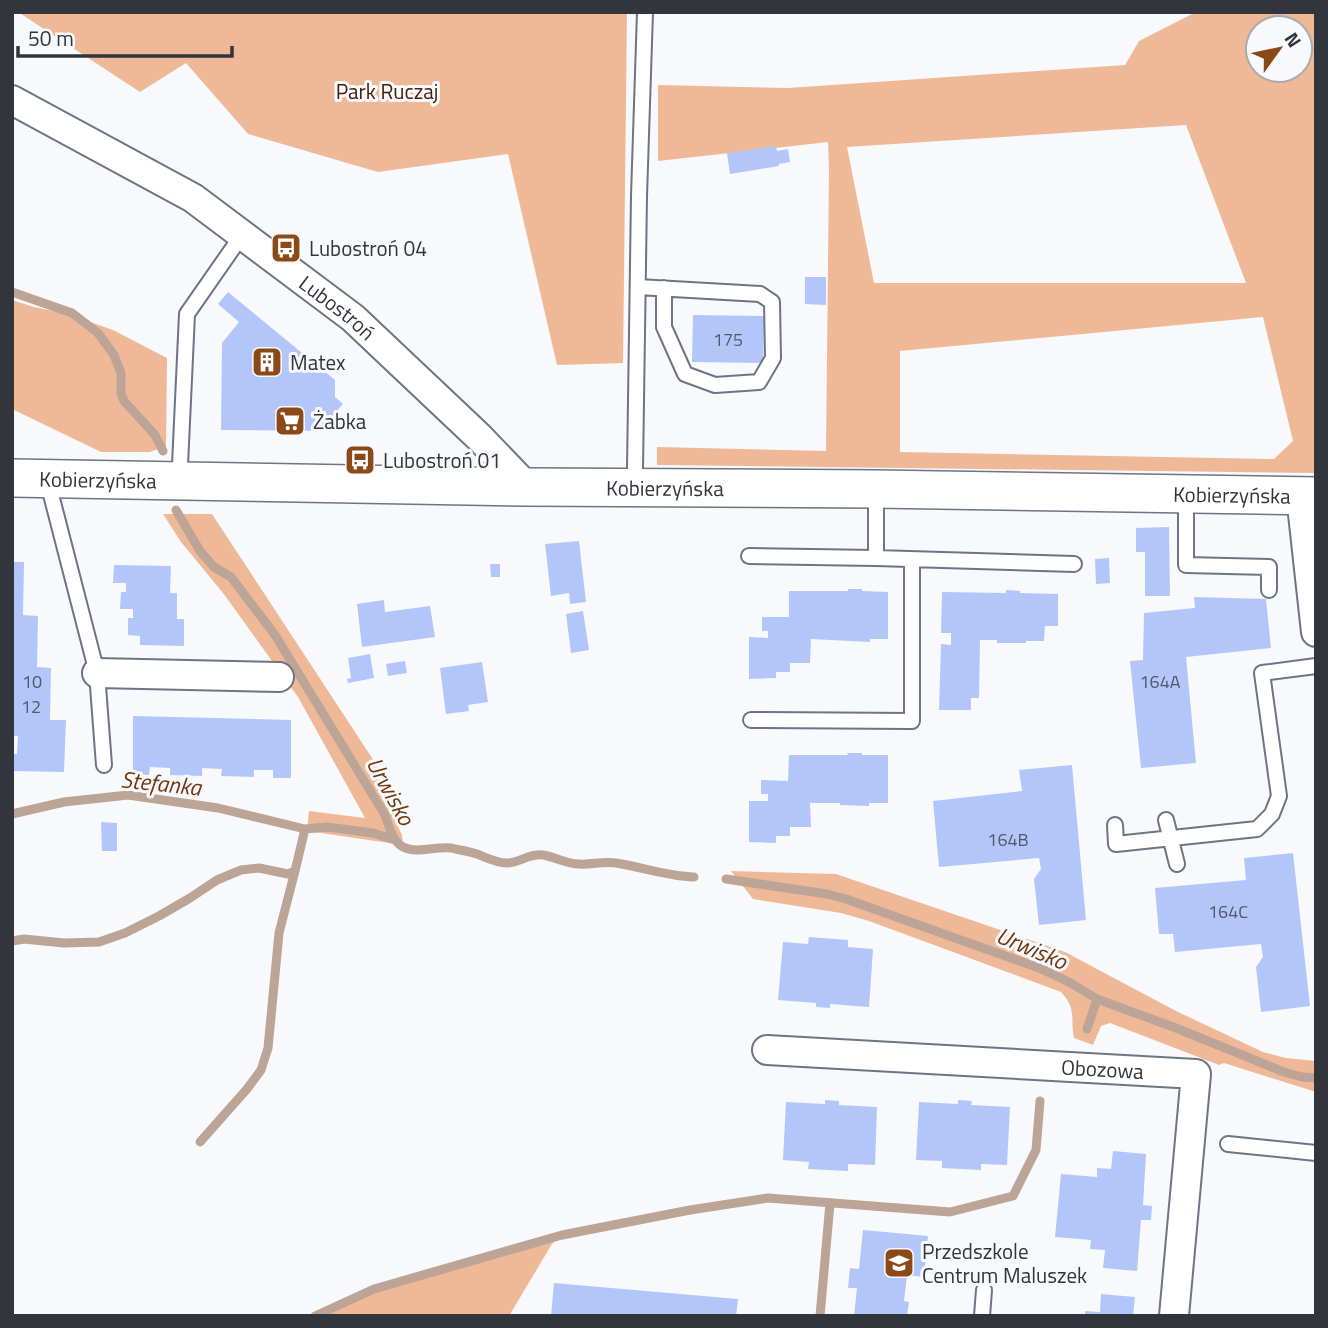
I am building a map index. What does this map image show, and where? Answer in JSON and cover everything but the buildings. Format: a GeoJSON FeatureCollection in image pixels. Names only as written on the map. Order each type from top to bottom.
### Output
{"type":"FeatureCollection","features":[{"type":"Feature","properties":{"kind":"street","name":"Lubostroń"},"geometry":{"type":"LineString","coordinates":[[12,100],[193,198],[353,318],[480,438],[527,487]]}},
{"type":"Feature","properties":{"kind":"street","name":"Kobierzyńska"},"geometry":{"type":"LineString","coordinates":[[30,478],[1309,496]]}},
{"type":"Feature","properties":{"kind":"street"},"geometry":{"type":"LineString","coordinates":[[1309,496],[1316,632]]}},
{"type":"Feature","properties":{"kind":"street"},"geometry":{"type":"LineString","coordinates":[[97,673],[279,677]]}},
{"type":"Feature","properties":{"kind":"street","name":"Obozowa"},"geometry":{"type":"LineString","coordinates":[[766,1050],[1196,1074],[1174,1316]]}},
{"type":"Feature","properties":{"kind":"lane"},"geometry":{"type":"LineString","coordinates":[[633,488],[645,12]]}},
{"type":"Feature","properties":{"kind":"lane"},"geometry":{"type":"LineString","coordinates":[[181,481],[187,314],[242,235]]}},
{"type":"Feature","properties":{"kind":"lane"},"geometry":{"type":"LineString","coordinates":[[638,287],[664,288],[760,294],[772,302],[773,358],[758,382],[715,386],[685,374],[664,327],[664,288]]}},
{"type":"Feature","properties":{"kind":"lane"},"geometry":{"type":"LineString","coordinates":[[30,478],[97,673],[104,765]]}},
{"type":"Feature","properties":{"kind":"lane"},"geometry":{"type":"LineString","coordinates":[[876,489],[876,558]]}},
{"type":"Feature","properties":{"kind":"lane"},"geometry":{"type":"LineString","coordinates":[[1186,494],[1186,565],[1269,567],[1269,590]]}},
{"type":"Feature","properties":{"kind":"lane"},"geometry":{"type":"LineString","coordinates":[[749,556],[1074,564]]}},
{"type":"Feature","properties":{"kind":"lane"},"geometry":{"type":"LineString","coordinates":[[751,720],[912,721],[912,561]]}},
{"type":"Feature","properties":{"kind":"lane"},"geometry":{"type":"LineString","coordinates":[[1115,825],[1116,844],[1257,829],[1272,814],[1279,796],[1262,673],[1316,666]]}},
{"type":"Feature","properties":{"kind":"lane"},"geometry":{"type":"LineString","coordinates":[[1166,820],[1177,864]]}},
{"type":"Feature","properties":{"kind":"lane"},"geometry":{"type":"LineString","coordinates":[[1228,1144],[1316,1153]]}},
{"type":"Feature","properties":{"kind":"lane"},"geometry":{"type":"LineString","coordinates":[[982,1316],[984,1290]]}},
{"type":"Feature","properties":{"kind":"green space","name":"Park Ruczaj"},"geometry":{"type":"Polygon","coordinates":[[[18,12],[627,12],[623,363],[557,365],[508,154],[378,172],[248,134],[186,63],[140,92],[18,12]]]}},
{"type":"Feature","properties":{"kind":"green space"},"geometry":{"type":"Polygon","coordinates":[[[1196,12],[1316,12],[1316,473],[657,465],[657,447],[826,451],[829,170],[828,142],[658,161],[658,85],[788,88],[1125,65],[1139,41],[1196,12]],[[1186,125],[847,147],[874,283],[1246,283],[1186,125]],[[1263,317],[900,351],[900,452],[1274,459],[1293,441],[1263,317]]]}},
{"type":"Feature","properties":{"kind":"green space"},"geometry":{"type":"Polygon","coordinates":[[[12,300],[67,314],[113,330],[167,358],[166,446],[150,452],[101,452],[12,409],[12,300]]]}},
{"type":"Feature","properties":{"kind":"green space"},"geometry":{"type":"Polygon","coordinates":[[[163,514],[212,514],[397,796],[395,820],[403,845],[307,831],[309,811],[365,818],[298,697],[223,593],[181,542],[163,514]]]}},
{"type":"Feature","properties":{"kind":"green space"},"geometry":{"type":"Polygon","coordinates":[[[731,871],[836,874],[1065,952],[1176,1011],[1263,1052],[1316,1061],[1316,1092],[1224,1063],[1219,1065],[1110,1023],[1101,1026],[1093,1045],[1074,1038],[1071,1009],[1061,992],[869,921],[841,913],[753,899],[731,871]]]}},
{"type":"Feature","properties":{"kind":"green space"},"geometry":{"type":"Polygon","coordinates":[[[562,1234],[552,1244],[509,1316],[310,1316],[374,1288],[562,1234]]]}},
{"type":"Feature","properties":{"kind":"waterway","name":"Urwisko"},"geometry":{"type":"LineString","coordinates":[[12,292],[72,313],[98,333],[114,355],[121,373],[121,393],[124,401],[155,435],[163,451]]}},
{"type":"Feature","properties":{"kind":"waterway","name":"Urwisko"},"geometry":{"type":"LineString","coordinates":[[176,510],[200,551],[214,567],[231,577],[275,635],[385,815],[391,833],[403,847],[414,850],[451,848],[503,863],[543,855],[574,864],[616,863],[694,877]]}},
{"type":"Feature","properties":{"kind":"waterway","name":"Stefanka"},"geometry":{"type":"LineString","coordinates":[[12,814],[64,802],[128,795],[218,808],[305,829],[327,827],[373,833],[395,840]]}},
{"type":"Feature","properties":{"kind":"waterway"},"geometry":{"type":"LineString","coordinates":[[12,941],[24,939],[64,943],[99,942],[159,916],[217,880],[241,870],[259,868],[288,874],[295,871],[305,829]]}},
{"type":"Feature","properties":{"kind":"waterway"},"geometry":{"type":"LineString","coordinates":[[200,1142],[261,1070],[268,1048],[279,933],[295,871]]}},
{"type":"Feature","properties":{"kind":"waterway","name":"Urwisko"},"geometry":{"type":"LineString","coordinates":[[726,879],[846,899],[1039,968],[1097,999],[1284,1072],[1316,1078]]}},
{"type":"Feature","properties":{"kind":"waterway"},"geometry":{"type":"LineString","coordinates":[[1087,1029],[1097,999]]}},
{"type":"Feature","properties":{"kind":"waterway"},"geometry":{"type":"LineString","coordinates":[[315,1316],[374,1289],[562,1235],[690,1210],[768,1198],[950,1212],[1013,1196],[1036,1150],[1040,1101]]}},
{"type":"Feature","properties":{"kind":"waterway"},"geometry":{"type":"LineString","coordinates":[[820,1316],[830,1203]]}},
{"type":"Feature","properties":{"kind":"place","name":"Lubostroń 04"},"geometry":{"type":"Point","coordinates":[286,248]}},
{"type":"Feature","properties":{"kind":"place","name":"Matex"},"geometry":{"type":"Point","coordinates":[267,362]}},
{"type":"Feature","properties":{"kind":"place","name":"Żabka"},"geometry":{"type":"Point","coordinates":[290,421]}},
{"type":"Feature","properties":{"kind":"place","name":"Lubostroń 01"},"geometry":{"type":"Point","coordinates":[360,460]}},
{"type":"Feature","properties":{"kind":"place","name":"Przedszkole Centrum Maluszek"},"geometry":{"type":"Point","coordinates":[899,1263]}}]}
